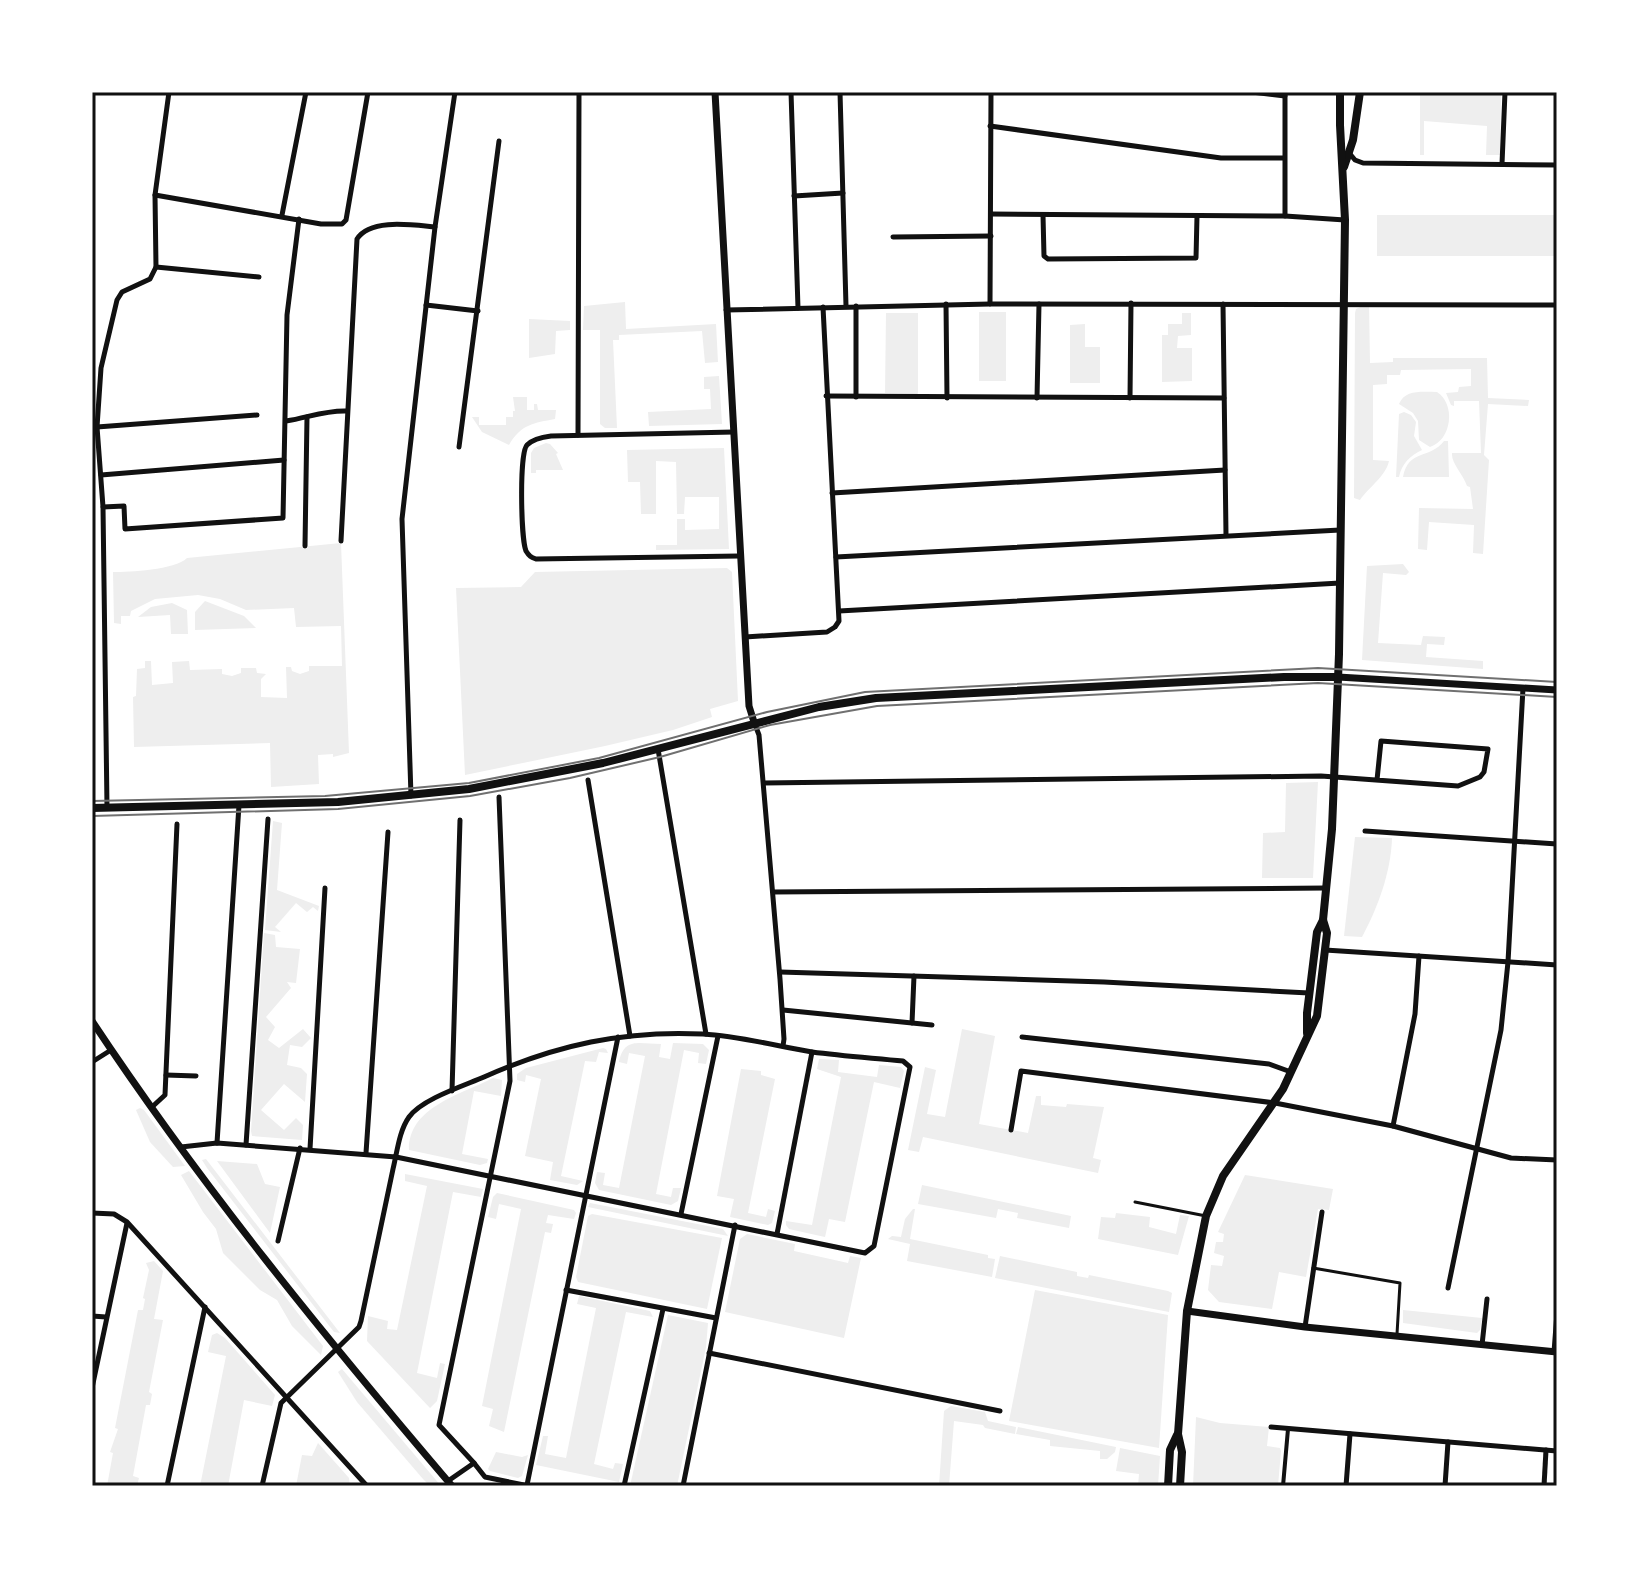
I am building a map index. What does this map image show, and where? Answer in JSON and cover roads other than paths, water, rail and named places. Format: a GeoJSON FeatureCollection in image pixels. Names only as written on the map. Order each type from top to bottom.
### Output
{"type":"FeatureCollection","features":[{"type":"Feature","properties":{"kind":"main road"},"geometry":{"type":"LineString","coordinates":[[1307,1035],[1317,932],[1323,920],[1326,888],[1338,677],[1345,220],[1340,92]]}},
{"type":"Feature","properties":{"kind":"main road"},"geometry":{"type":"LineString","coordinates":[[1344,168],[1360,92]]}},
{"type":"Feature","properties":{"kind":"main road"},"geometry":{"type":"LineString","coordinates":[[92,808],[338,802],[507,783],[658,749],[819,707],[876,698],[1284,677],[1338,677]]}},
{"type":"Feature","properties":{"kind":"main road"},"geometry":{"type":"LineString","coordinates":[[1180,1486],[1182,1452],[1178,1434],[1187,1311],[1206,1216],[1223,1176],[1275,1103],[1317,1016],[1327,933],[1323,920]]}},
{"type":"Feature","properties":{"kind":"main road"},"geometry":{"type":"LineString","coordinates":[[1168,1486],[1170,1450],[1178,1434]]}},
{"type":"Feature","properties":{"kind":"street"},"geometry":{"type":"LineString","coordinates":[[107,807],[103,507],[97,427],[101,368],[117,300],[122,292],[150,279],[156,267],[155,195],[169,92]]}},
{"type":"Feature","properties":{"kind":"street"},"geometry":{"type":"LineString","coordinates":[[282,215],[306,92]]}},
{"type":"Feature","properties":{"kind":"street"},"geometry":{"type":"LineString","coordinates":[[155,195],[338,226],[346,220],[368,92]]}},
{"type":"Feature","properties":{"kind":"street"},"geometry":{"type":"LineString","coordinates":[[411,796],[402,519],[435,227],[455,92]]}},
{"type":"Feature","properties":{"kind":"street"},"geometry":{"type":"LineString","coordinates":[[578,435],[579,92]]}},
{"type":"Feature","properties":{"kind":"street"},"geometry":{"type":"LineString","coordinates":[[715,92],[744,637],[749,706],[759,735],[764,783],[783,1010],[783,1046]]}},
{"type":"Feature","properties":{"kind":"street"},"geometry":{"type":"LineString","coordinates":[[791,92],[798,308]]}},
{"type":"Feature","properties":{"kind":"street"},"geometry":{"type":"LineString","coordinates":[[840,92],[846,306]]}},
{"type":"Feature","properties":{"kind":"street"},"geometry":{"type":"LineString","coordinates":[[990,304],[991,92]]}},
{"type":"Feature","properties":{"kind":"street"},"geometry":{"type":"LineString","coordinates":[[1252,92],[1285,94],[1285,216]]}},
{"type":"Feature","properties":{"kind":"street"},"geometry":{"type":"LineString","coordinates":[[1502,164],[1505,92]]}},
{"type":"Feature","properties":{"kind":"street"},"geometry":{"type":"LineString","coordinates":[[990,126],[1221,158],[1284,158]]}},
{"type":"Feature","properties":{"kind":"street"},"geometry":{"type":"LineString","coordinates":[[459,447],[499,141]]}},
{"type":"Feature","properties":{"kind":"street"},"geometry":{"type":"LineString","coordinates":[[1349,153],[1363,163],[1557,165]]}},
{"type":"Feature","properties":{"kind":"street"},"geometry":{"type":"LineString","coordinates":[[794,196],[843,193]]}},
{"type":"Feature","properties":{"kind":"street"},"geometry":{"type":"LineString","coordinates":[[991,214],[1285,216],[1345,220]]}},
{"type":"Feature","properties":{"kind":"street"},"geometry":{"type":"LineString","coordinates":[[1043,215],[1044,256],[1048,259],[1196,258],[1197,216]]}},
{"type":"Feature","properties":{"kind":"street"},"geometry":{"type":"LineString","coordinates":[[103,507],[124,506],[125,529],[283,518],[287,315],[299,219]]}},
{"type":"Feature","properties":{"kind":"street"},"geometry":{"type":"LineString","coordinates":[[341,541],[358,237],[381,227],[405,224],[435,227]]}},
{"type":"Feature","properties":{"kind":"street"},"geometry":{"type":"LineString","coordinates":[[893,237],[991,236]]}},
{"type":"Feature","properties":{"kind":"street"},"geometry":{"type":"LineString","coordinates":[[156,267],[259,277]]}},
{"type":"Feature","properties":{"kind":"street"},"geometry":{"type":"LineString","coordinates":[[1130,398],[1131,303]]}},
{"type":"Feature","properties":{"kind":"street"},"geometry":{"type":"LineString","coordinates":[[726,310],[946,304],[1557,305]]}},
{"type":"Feature","properties":{"kind":"street"},"geometry":{"type":"LineString","coordinates":[[946,304],[947,398]]}},
{"type":"Feature","properties":{"kind":"street"},"geometry":{"type":"LineString","coordinates":[[1037,398],[1039,304]]}},
{"type":"Feature","properties":{"kind":"street"},"geometry":{"type":"LineString","coordinates":[[1223,304],[1226,535]]}},
{"type":"Feature","properties":{"kind":"street"},"geometry":{"type":"LineString","coordinates":[[426,305],[478,311]]}},
{"type":"Feature","properties":{"kind":"street"},"geometry":{"type":"LineString","coordinates":[[856,306],[856,397]]}},
{"type":"Feature","properties":{"kind":"street"},"geometry":{"type":"LineString","coordinates":[[744,637],[827,632],[835,627],[839,611],[823,307]]}},
{"type":"Feature","properties":{"kind":"street"},"geometry":{"type":"LineString","coordinates":[[826,396],[1224,398]]}},
{"type":"Feature","properties":{"kind":"street"},"geometry":{"type":"LineString","coordinates":[[285,421],[327,410],[347,411]]}},
{"type":"Feature","properties":{"kind":"street"},"geometry":{"type":"LineString","coordinates":[[97,427],[257,415]]}},
{"type":"Feature","properties":{"kind":"street"},"geometry":{"type":"LineString","coordinates":[[305,546],[307,417]]}},
{"type":"Feature","properties":{"kind":"street"},"geometry":{"type":"LineString","coordinates":[[734,432],[578,435],[536,439],[527,445],[524,452],[525,548],[532,558],[540,560],[739,556]]}},
{"type":"Feature","properties":{"kind":"street"},"geometry":{"type":"LineString","coordinates":[[101,475],[284,460]]}},
{"type":"Feature","properties":{"kind":"street"},"geometry":{"type":"LineString","coordinates":[[92,467],[99,464]]}},
{"type":"Feature","properties":{"kind":"street"},"geometry":{"type":"LineString","coordinates":[[832,493],[1225,470]]}},
{"type":"Feature","properties":{"kind":"street"},"geometry":{"type":"LineString","coordinates":[[836,557],[1341,530]]}},
{"type":"Feature","properties":{"kind":"street"},"geometry":{"type":"LineString","coordinates":[[839,611],[1340,583]]}},
{"type":"Feature","properties":{"kind":"street"},"geometry":{"type":"LineString","coordinates":[[1338,677],[1557,690]]}},
{"type":"Feature","properties":{"kind":"street"},"geometry":{"type":"LineString","coordinates":[[1448,1288],[1501,1030],[1508,962],[1523,688]]}},
{"type":"Feature","properties":{"kind":"street"},"geometry":{"type":"LineString","coordinates":[[764,783],[1333,777],[1377,780],[1466,785],[1484,772],[1488,749],[1381,741],[1377,780]]}},
{"type":"Feature","properties":{"kind":"street"},"geometry":{"type":"LineString","coordinates":[[658,749],[706,1034]]}},
{"type":"Feature","properties":{"kind":"street"},"geometry":{"type":"LineString","coordinates":[[588,780],[630,1036]]}},
{"type":"Feature","properties":{"kind":"street"},"geometry":{"type":"LineString","coordinates":[[499,797],[510,1081],[439,1425],[485,1477],[529,1486],[618,1037]]}},
{"type":"Feature","properties":{"kind":"street"},"geometry":{"type":"LineString","coordinates":[[217,1143],[239,804]]}},
{"type":"Feature","properties":{"kind":"street"},"geometry":{"type":"LineString","coordinates":[[246,1145],[268,819]]}},
{"type":"Feature","properties":{"kind":"street"},"geometry":{"type":"LineString","coordinates":[[452,1091],[460,820]]}},
{"type":"Feature","properties":{"kind":"street"},"geometry":{"type":"LineString","coordinates":[[152,1107],[165,1095],[177,824]]}},
{"type":"Feature","properties":{"kind":"street"},"geometry":{"type":"LineString","coordinates":[[1365,831],[1557,844]]}},
{"type":"Feature","properties":{"kind":"street"},"geometry":{"type":"LineString","coordinates":[[366,1153],[388,832]]}},
{"type":"Feature","properties":{"kind":"street"},"geometry":{"type":"LineString","coordinates":[[310,1149],[325,888]]}},
{"type":"Feature","properties":{"kind":"street"},"geometry":{"type":"LineString","coordinates":[[773,892],[1326,888]]}},
{"type":"Feature","properties":{"kind":"street"},"geometry":{"type":"LineString","coordinates":[[1324,950],[1557,965]]}},
{"type":"Feature","properties":{"kind":"street"},"geometry":{"type":"LineString","coordinates":[[1393,1126],[1415,1014],[1419,956]]}},
{"type":"Feature","properties":{"kind":"street"},"geometry":{"type":"LineString","coordinates":[[780,972],[1310,993]]}},
{"type":"Feature","properties":{"kind":"street"},"geometry":{"type":"LineString","coordinates":[[912,1023],[914,976]]}},
{"type":"Feature","properties":{"kind":"street"},"geometry":{"type":"LineString","coordinates":[[783,1010],[932,1025]]}},
{"type":"Feature","properties":{"kind":"street"},"geometry":{"type":"LineString","coordinates":[[92,1021],[181,1147],[336,1348],[450,1484],[474,1463]]}},
{"type":"Feature","properties":{"kind":"street"},"geometry":{"type":"LineString","coordinates":[[181,1147],[217,1143],[396,1157],[865,1253],[874,1246],[911,1070],[909,1064],[903,1061],[812,1052],[706,1034],[630,1036],[566,1046],[509,1066],[421,1105],[408,1117],[396,1157],[361,1321],[355,1332],[286,1398],[278,1412],[262,1486]]}},
{"type":"Feature","properties":{"kind":"street"},"geometry":{"type":"LineString","coordinates":[[681,1214],[718,1036]]}},
{"type":"Feature","properties":{"kind":"street"},"geometry":{"type":"LineString","coordinates":[[1022,1037],[1269,1064],[1292,1072]]}},
{"type":"Feature","properties":{"kind":"street"},"geometry":{"type":"LineString","coordinates":[[92,1062],[111,1050]]}},
{"type":"Feature","properties":{"kind":"street"},"geometry":{"type":"LineString","coordinates":[[777,1234],[812,1052]]}},
{"type":"Feature","properties":{"kind":"street"},"geometry":{"type":"LineString","coordinates":[[1011,1130],[1021,1071],[1275,1103],[1393,1126],[1511,1158],[1557,1160]]}},
{"type":"Feature","properties":{"kind":"street"},"geometry":{"type":"LineString","coordinates":[[166,1075],[196,1076]]}},
{"type":"Feature","properties":{"kind":"street"},"geometry":{"type":"LineString","coordinates":[[278,1241],[300,1148]]}},
{"type":"Feature","properties":{"kind":"street"},"geometry":{"type":"LineString","coordinates":[[1305,1327],[1322,1212]]}},
{"type":"Feature","properties":{"kind":"street"},"geometry":{"type":"LineString","coordinates":[[92,1213],[114,1214],[127,1222],[367,1486]]}},
{"type":"Feature","properties":{"kind":"street"},"geometry":{"type":"LineString","coordinates":[[92,1388],[127,1222]]}},
{"type":"Feature","properties":{"kind":"street"},"geometry":{"type":"LineString","coordinates":[[683,1486],[735,1225]]}},
{"type":"Feature","properties":{"kind":"street"},"geometry":{"type":"LineString","coordinates":[[566,1290],[716,1318]]}},
{"type":"Feature","properties":{"kind":"street"},"geometry":{"type":"LineString","coordinates":[[1482,1345],[1487,1299]]}},
{"type":"Feature","properties":{"kind":"street"},"geometry":{"type":"LineString","coordinates":[[167,1486],[206,1306]]}},
{"type":"Feature","properties":{"kind":"street"},"geometry":{"type":"LineString","coordinates":[[624,1486],[663,1309]]}},
{"type":"Feature","properties":{"kind":"street"},"geometry":{"type":"LineString","coordinates":[[1187,1311],[1305,1327],[1556,1352],[1557,1313]]}},
{"type":"Feature","properties":{"kind":"street"},"geometry":{"type":"LineString","coordinates":[[92,1316],[106,1317]]}},
{"type":"Feature","properties":{"kind":"street"},"geometry":{"type":"LineString","coordinates":[[709,1353],[1000,1411]]}},
{"type":"Feature","properties":{"kind":"street"},"geometry":{"type":"LineString","coordinates":[[1271,1427],[1557,1451]]}},
{"type":"Feature","properties":{"kind":"street"},"geometry":{"type":"LineString","coordinates":[[1283,1486],[1288,1429]]}},
{"type":"Feature","properties":{"kind":"street"},"geometry":{"type":"LineString","coordinates":[[1346,1486],[1350,1434]]}},
{"type":"Feature","properties":{"kind":"street"},"geometry":{"type":"LineString","coordinates":[[1445,1486],[1448,1442]]}},
{"type":"Feature","properties":{"kind":"street"},"geometry":{"type":"LineString","coordinates":[[1544,1486],[1546,1450]]}},
{"type":"Feature","properties":{"kind":"street"},"geometry":{"type":"LineString","coordinates":[[357,1486],[359,1476]]}},
{"type":"Feature","properties":{"kind":"lane"},"geometry":{"type":"LineString","coordinates":[[1135,1202],[1206,1216]]}},
{"type":"Feature","properties":{"kind":"lane"},"geometry":{"type":"LineString","coordinates":[[1313,1268],[1400,1283],[1397,1336]]}},
{"type":"Feature","properties":{"kind":"tram line"},"geometry":{"type":"LineString","coordinates":[[92,801],[325,796],[469,783],[599,758],[767,712],[865,692],[1318,668],[1557,682]]}},
{"type":"Feature","properties":{"kind":"tram line"},"geometry":{"type":"LineString","coordinates":[[92,816],[338,809],[470,796],[570,778],[660,757],[770,725],[877,706],[1318,683],[1557,697]]}}]}
